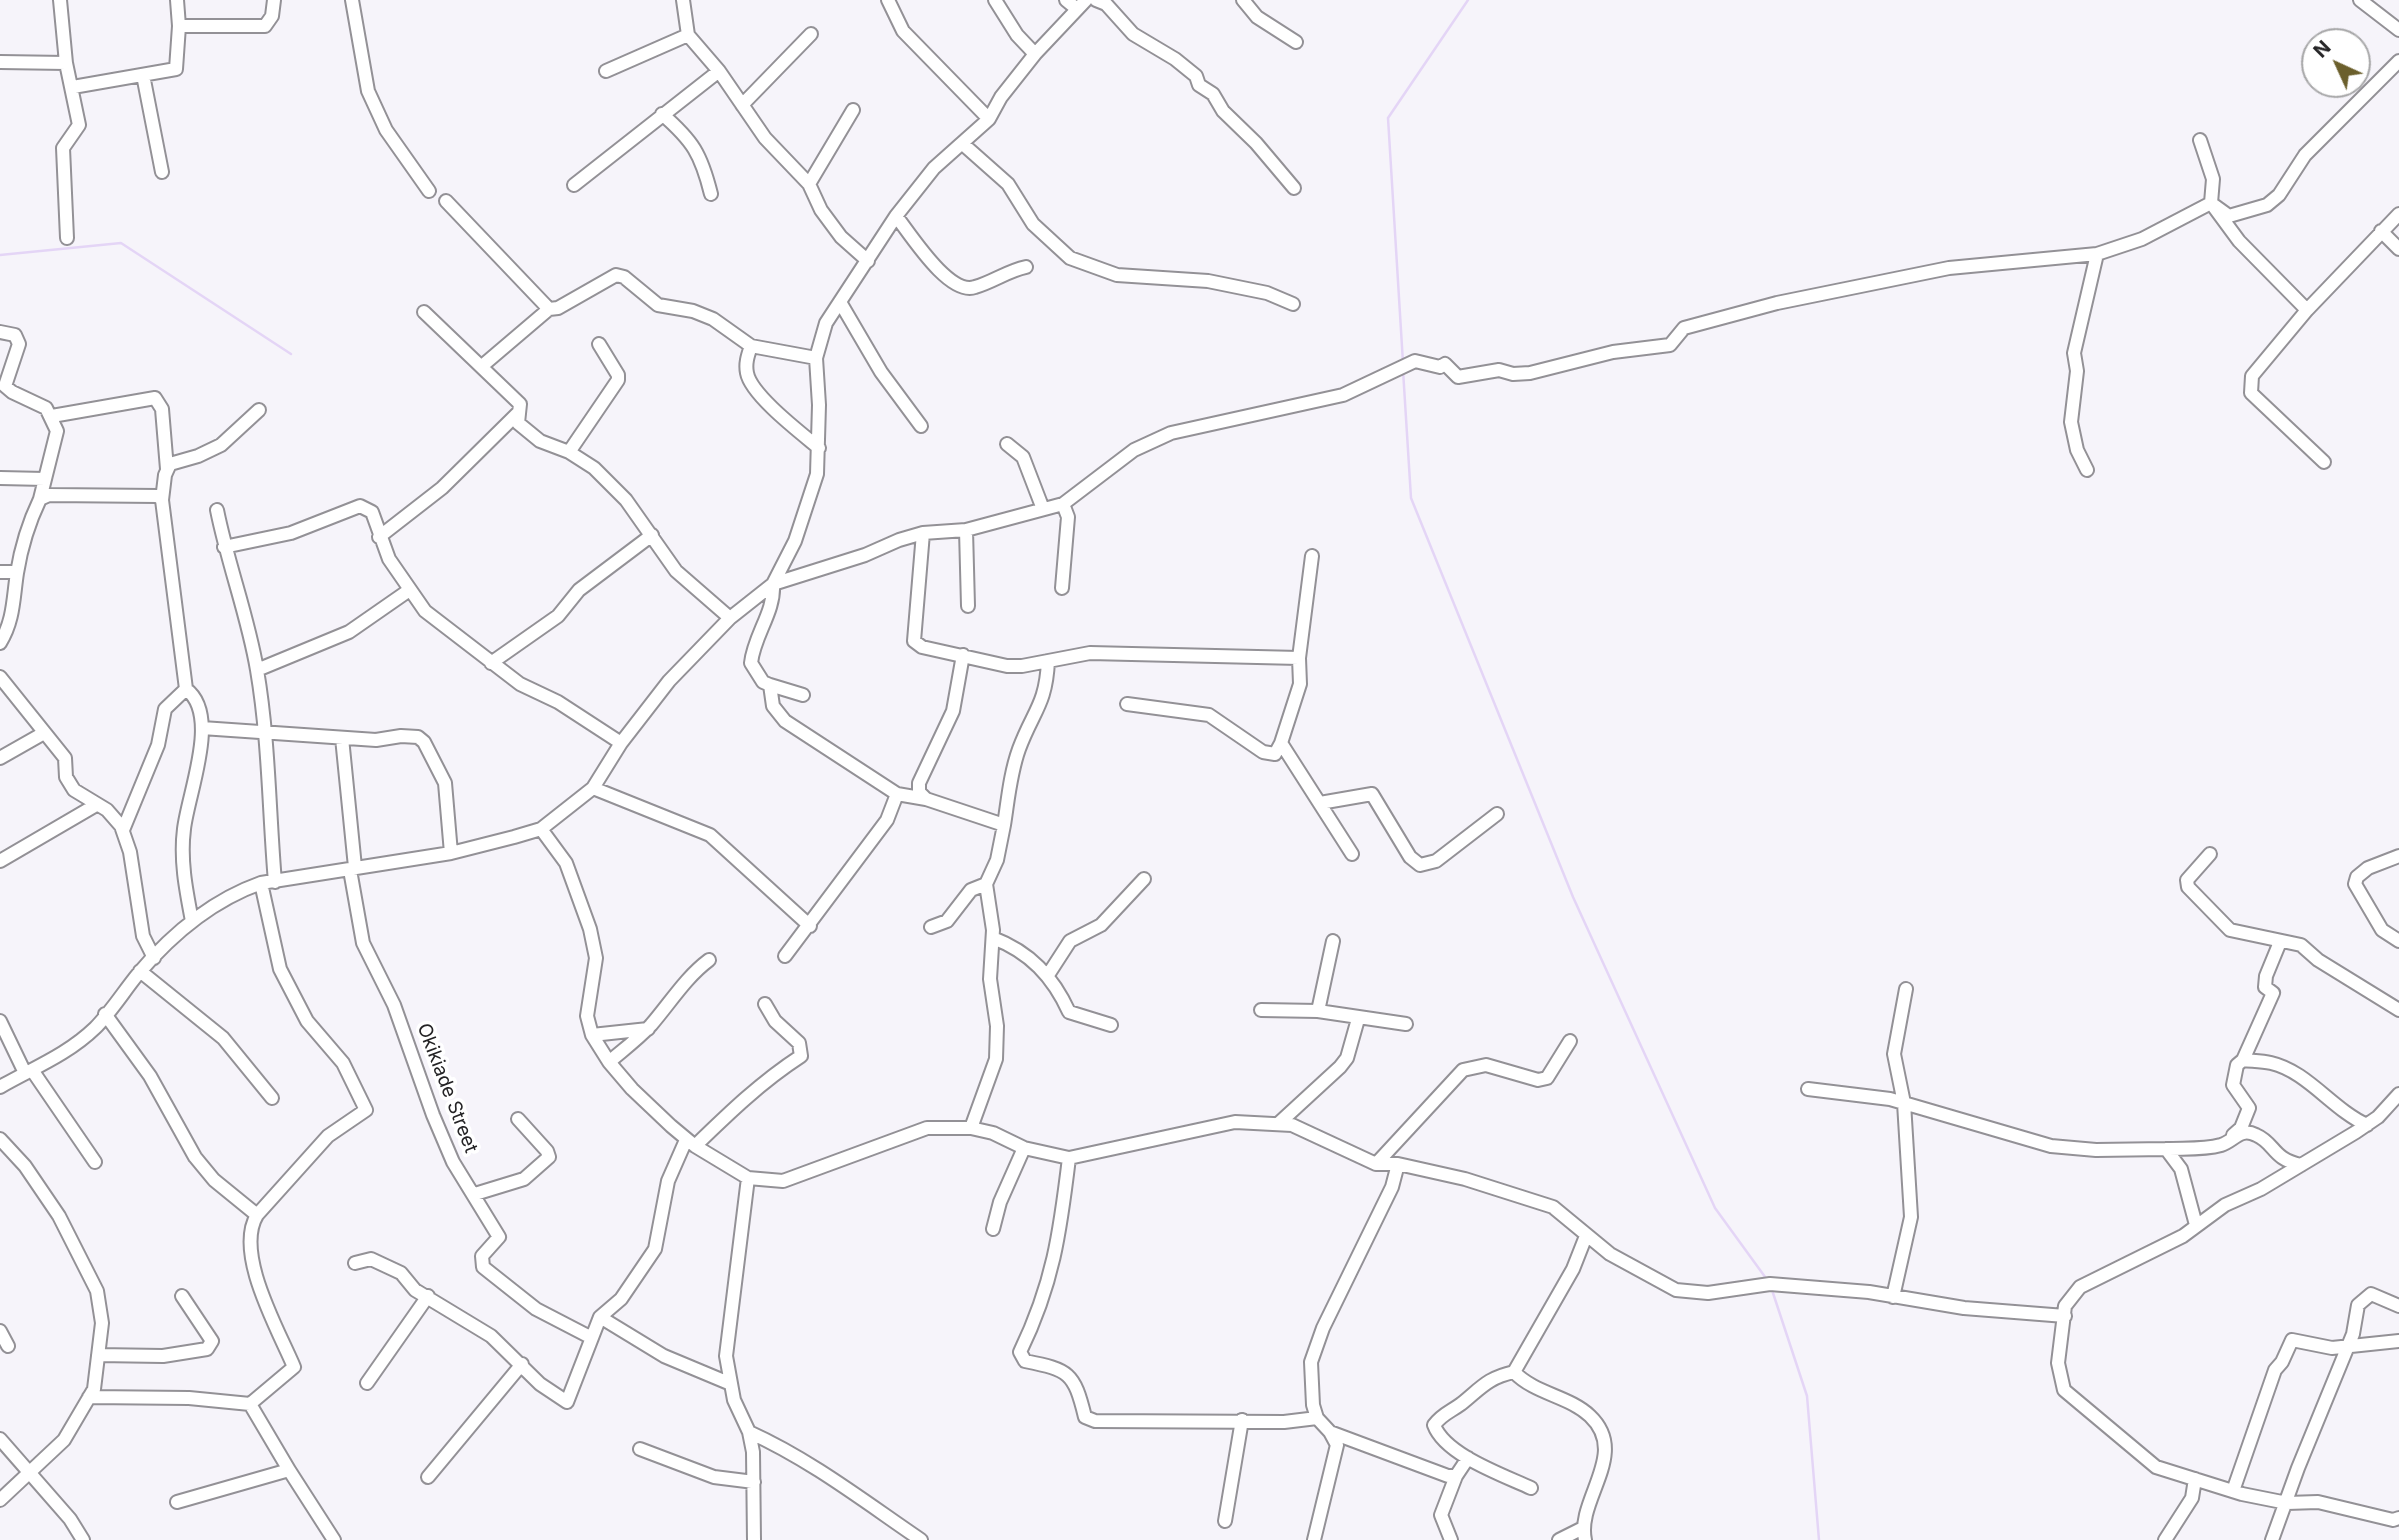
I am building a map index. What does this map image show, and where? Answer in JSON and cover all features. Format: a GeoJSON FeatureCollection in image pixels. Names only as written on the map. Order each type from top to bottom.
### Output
{"type":"FeatureCollection","features":[{"type":"Feature","properties":{"kind":"street"},"geometry":{"type":"LineString","coordinates":[[60,0],[66,63],[79,125],[63,148],[67,238]]}},
{"type":"Feature","properties":{"kind":"street"},"geometry":{"type":"LineString","coordinates":[[73,87],[176,69],[179,26],[177,0]]}},
{"type":"Feature","properties":{"kind":"street"},"geometry":{"type":"LineString","coordinates":[[179,26],[265,26],[272,16],[274,0]]}},
{"type":"Feature","properties":{"kind":"street"},"geometry":{"type":"LineString","coordinates":[[352,0],[368,91],[386,130],[429,191]]}},
{"type":"Feature","properties":{"kind":"street"},"geometry":{"type":"LineString","coordinates":[[683,0],[688,35],[719,71],[765,138],[808,184],[821,210],[841,237],[868,261]]}},
{"type":"Feature","properties":{"kind":"street"},"geometry":{"type":"LineString","coordinates":[[888,0],[903,31],[989,119]]}},
{"type":"Feature","properties":{"kind":"street"},"geometry":{"type":"LineString","coordinates":[[995,0],[1017,35],[1035,54]]}},
{"type":"Feature","properties":{"kind":"street"},"geometry":{"type":"LineString","coordinates":[[803,695],[763,681],[751,663],[759,632],[769,611],[773,584],[795,541],[813,492],[819,448],[816,358],[826,323],[896,216],[934,168],[964,145],[989,119],[1001,97],[1035,54],[1082,5],[1066,0]]}},
{"type":"Feature","properties":{"kind":"street"},"geometry":{"type":"LineString","coordinates":[[1096,0],[1113,6],[1133,34],[1175,59],[1196,76],[1199,85],[1213,94],[1223,111],[1256,143],[1294,188]]}},
{"type":"Feature","properties":{"kind":"street"},"geometry":{"type":"LineString","coordinates":[[1243,0],[1257,17],[1296,42]]}},
{"type":"Feature","properties":{"kind":"street"},"geometry":{"type":"LineString","coordinates":[[2360,0],[2399,30]]}},
{"type":"Feature","properties":{"kind":"street"},"geometry":{"type":"LineString","coordinates":[[742,105],[811,34]]}},
{"type":"Feature","properties":{"kind":"street"},"geometry":{"type":"LineString","coordinates":[[606,71],[688,35]]}},
{"type":"Feature","properties":{"kind":"street"},"geometry":{"type":"LineString","coordinates":[[2211,204],[2229,216],[2267,205],[2279,195],[2305,155],[2399,61]]}},
{"type":"Feature","properties":{"kind":"street"},"geometry":{"type":"LineString","coordinates":[[0,62],[66,63]]}},
{"type":"Feature","properties":{"kind":"street"},"geometry":{"type":"LineString","coordinates":[[575,185],[719,71]]}},
{"type":"Feature","properties":{"kind":"street"},"geometry":{"type":"LineString","coordinates":[[143,75],[162,172]]}},
{"type":"Feature","properties":{"kind":"street"},"geometry":{"type":"LineString","coordinates":[[808,184],[853,110]]}},
{"type":"Feature","properties":{"kind":"street"},"geometry":{"type":"LineString","coordinates":[[662,114],[690,138],[702,160],[711,194]]}},
{"type":"Feature","properties":{"kind":"street"},"geometry":{"type":"LineString","coordinates":[[2200,140],[2213,179],[2211,204],[2239,241],[2306,310]]}},
{"type":"Feature","properties":{"kind":"street"},"geometry":{"type":"LineString","coordinates":[[964,145],[1008,184],[1033,224],[1070,258],[1117,275],[1208,281],[1267,293],[1293,304]]}},
{"type":"Feature","properties":{"kind":"street"},"geometry":{"type":"LineString","coordinates":[[446,201],[549,309]]}},
{"type":"Feature","properties":{"kind":"street"},"geometry":{"type":"LineString","coordinates":[[0,1087],[73,1046],[105,1014],[140,971],[192,921],[223,900],[268,883],[451,853],[541,829],[593,788],[621,743],[669,681],[730,618],[773,584],[923,533],[966,530],[1063,504],[1134,450],[1171,433],[1343,395],[1415,361],[1440,367],[1445,364],[1458,377],[1499,370],[1513,374],[1530,373],[1614,352],[1670,345],[1684,328],[1852,286],[1949,268],[2096,254],[2142,239],[2211,204]]}},
{"type":"Feature","properties":{"kind":"street"},"geometry":{"type":"LineString","coordinates":[[2324,462],[2251,393],[2249,384],[2252,376],[2306,310],[2399,214]]}},
{"type":"Feature","properties":{"kind":"street"},"geometry":{"type":"LineString","coordinates":[[896,216],[946,278],[957,287],[973,288],[1009,271],[1026,267]]}},
{"type":"Feature","properties":{"kind":"street"},"geometry":{"type":"LineString","coordinates":[[2381,231],[2399,249]]}},
{"type":"Feature","properties":{"kind":"street"},"geometry":{"type":"LineString","coordinates":[[2087,470],[2077,450],[2071,422],[2077,371],[2076,335],[2092,283],[2096,254]]}},
{"type":"Feature","properties":{"kind":"street"},"geometry":{"type":"LineString","coordinates":[[482,366],[549,309],[558,307],[617,275],[658,305],[693,311],[713,319],[751,346],[816,358]]}},
{"type":"Feature","properties":{"kind":"street"},"geometry":{"type":"LineString","coordinates":[[2293,295],[2322,294]]}},
{"type":"Feature","properties":{"kind":"street"},"geometry":{"type":"LineString","coordinates":[[841,302],[881,372],[921,426]]}},
{"type":"Feature","properties":{"kind":"street"},"geometry":{"type":"LineString","coordinates":[[424,312],[520,404],[518,423]]}},
{"type":"Feature","properties":{"kind":"street"},"geometry":{"type":"LineString","coordinates":[[0,332],[15,335],[19,344],[5,386],[46,408],[57,431],[40,499],[28,527],[18,572],[13,617],[0,643]]}},
{"type":"Feature","properties":{"kind":"street"},"geometry":{"type":"LineString","coordinates":[[569,452],[618,380],[599,344]]}},
{"type":"Feature","properties":{"kind":"street"},"geometry":{"type":"LineString","coordinates":[[751,346],[747,376],[771,406],[819,448]]}},
{"type":"Feature","properties":{"kind":"street"},"geometry":{"type":"LineString","coordinates":[[52,416],[155,398],[162,408],[167,469],[162,500],[186,689],[197,698],[202,728],[194,789],[184,828],[182,869],[192,921]]}},
{"type":"Feature","properties":{"kind":"street"},"geometry":{"type":"LineString","coordinates":[[167,469],[175,460],[198,456],[221,445],[259,410]]}},
{"type":"Feature","properties":{"kind":"street"},"geometry":{"type":"LineString","coordinates":[[379,537],[442,488],[519,412],[518,423]]}},
{"type":"Feature","properties":{"kind":"street"},"geometry":{"type":"LineString","coordinates":[[518,423],[540,441],[569,452],[594,468],[626,500],[676,570],[730,618]]}},
{"type":"Feature","properties":{"kind":"street"},"geometry":{"type":"LineString","coordinates":[[1007,444],[1023,457],[1042,509]]}},
{"type":"Feature","properties":{"kind":"street"},"geometry":{"type":"LineString","coordinates":[[0,478],[46,479]]}},
{"type":"Feature","properties":{"kind":"street"},"geometry":{"type":"LineString","coordinates":[[40,499],[49,495],[158,496],[162,500]]}},
{"type":"Feature","properties":{"kind":"street"},"geometry":{"type":"LineString","coordinates":[[1062,588],[1068,517],[1063,504]]}},
{"type":"Feature","properties":{"kind":"street"},"geometry":{"type":"LineString","coordinates":[[224,547],[291,533],[360,506],[372,512],[379,537],[408,592],[425,611],[520,684],[558,702],[621,743]]}},
{"type":"Feature","properties":{"kind":"street"},"geometry":{"type":"LineString","coordinates":[[89,1397],[189,1398],[250,1404],[294,1367],[250,1254],[251,1224],[328,1136],[366,1110],[342,1063],[307,1021],[280,969],[268,883],[266,733],[246,615],[224,547],[217,510]]}},
{"type":"Feature","properties":{"kind":"street"},"geometry":{"type":"LineString","coordinates":[[966,530],[968,606]]}},
{"type":"Feature","properties":{"kind":"street"},"geometry":{"type":"LineString","coordinates":[[923,533],[914,640],[922,647],[1007,666],[1090,653],[1299,658]]}},
{"type":"Feature","properties":{"kind":"street"},"geometry":{"type":"LineString","coordinates":[[491,663],[558,616],[579,590],[652,535]]}},
{"type":"Feature","properties":{"kind":"street"},"geometry":{"type":"LineString","coordinates":[[1127,704],[1209,715],[1263,752],[1275,754],[1282,743],[1300,684],[1299,658],[1312,556]]}},
{"type":"Feature","properties":{"kind":"street"},"geometry":{"type":"LineString","coordinates":[[0,572],[18,572]]}},
{"type":"Feature","properties":{"kind":"street"},"geometry":{"type":"LineString","coordinates":[[257,670],[349,632],[408,592]]}},
{"type":"Feature","properties":{"kind":"street"},"geometry":{"type":"LineString","coordinates":[[926,799],[919,792],[919,783],[953,711],[963,655]]}},
{"type":"Feature","properties":{"kind":"street"},"geometry":{"type":"LineString","coordinates":[[971,1128],[996,1059],[997,1026],[990,979],[993,938],[986,884],[997,860],[1012,769],[1020,745],[1041,707],[1047,688],[1048,661]]}},
{"type":"Feature","properties":{"kind":"street"},"geometry":{"type":"LineString","coordinates":[[0,677],[65,758],[66,777],[74,790],[107,810],[123,830],[130,852],[143,936],[154,958]]}},
{"type":"Feature","properties":{"kind":"street"},"geometry":{"type":"LineString","coordinates":[[770,685],[773,706],[785,721],[897,794],[926,799],[1004,825]]}},
{"type":"Feature","properties":{"kind":"street"},"geometry":{"type":"LineString","coordinates":[[123,830],[158,745],[165,709],[186,689]]}},
{"type":"Feature","properties":{"kind":"street"},"geometry":{"type":"LineString","coordinates":[[202,728],[376,740],[401,736],[418,737],[424,742],[445,783],[451,853]]}},
{"type":"Feature","properties":{"kind":"street"},"geometry":{"type":"LineString","coordinates":[[0,758],[44,733]]}},
{"type":"Feature","properties":{"kind":"street","name":"Okikiade Street"},"geometry":{"type":"LineString","coordinates":[[342,738],[353,868],[363,943],[394,1005],[433,1115],[453,1162],[499,1237],[482,1256],[483,1267],[536,1309],[590,1337]]}},
{"type":"Feature","properties":{"kind":"street"},"geometry":{"type":"LineString","coordinates":[[1282,743],[1352,854]]}},
{"type":"Feature","properties":{"kind":"street"},"geometry":{"type":"LineString","coordinates":[[593,788],[710,835],[810,926]]}},
{"type":"Feature","properties":{"kind":"street"},"geometry":{"type":"LineString","coordinates":[[785,956],[887,820],[897,794]]}},
{"type":"Feature","properties":{"kind":"street"},"geometry":{"type":"LineString","coordinates":[[1320,803],[1372,794],[1410,857],[1419,866],[1436,861],[1497,814]]}},
{"type":"Feature","properties":{"kind":"street"},"geometry":{"type":"LineString","coordinates":[[0,861],[96,804]]}},
{"type":"Feature","properties":{"kind":"street"},"geometry":{"type":"LineString","coordinates":[[541,829],[566,863],[590,929],[596,958],[587,1016],[592,1035],[609,1062],[632,1089],[690,1143],[748,1178],[783,1181],[927,1128],[971,1128],[993,1133],[1024,1148],[1069,1158],[1235,1122],[1292,1125],[1376,1164],[1398,1164],[1520,1194],[1553,1207],[1610,1254],[1676,1290],[1708,1293],[1770,1284],[1893,1297],[1964,1308],[2065,1316]]}},
{"type":"Feature","properties":{"kind":"street"},"geometry":{"type":"LineString","coordinates":[[2210,854],[2187,880],[2191,894],[2230,930],[2301,946],[2318,960],[2399,1010]]}},
{"type":"Feature","properties":{"kind":"street"},"geometry":{"type":"LineString","coordinates":[[2399,856],[2368,868],[2357,877],[2355,884],[2382,930],[2399,941]]}},
{"type":"Feature","properties":{"kind":"street"},"geometry":{"type":"LineString","coordinates":[[1048,975],[1070,941],[1101,925],[1144,880]]}},
{"type":"Feature","properties":{"kind":"street"},"geometry":{"type":"LineString","coordinates":[[931,927],[947,921],[971,890],[986,884]]}},
{"type":"Feature","properties":{"kind":"street"},"geometry":{"type":"LineString","coordinates":[[993,938],[1010,945],[1048,975],[1069,1012],[1111,1025]]}},
{"type":"Feature","properties":{"kind":"street"},"geometry":{"type":"LineString","coordinates":[[1318,1011],[1333,941]]}},
{"type":"Feature","properties":{"kind":"street"},"geometry":{"type":"LineString","coordinates":[[1808,1089],[1904,1103],[2051,1146],[2096,1150],[2166,1149],[2208,1148],[2226,1143],[2241,1128],[2249,1108],[2233,1085],[2237,1065],[2243,1060],[2273,993],[2265,987],[2266,976],[2280,942]]}},
{"type":"Feature","properties":{"kind":"street"},"geometry":{"type":"LineString","coordinates":[[609,1062],[648,1029],[685,985],[690,974],[709,960]]}},
{"type":"Feature","properties":{"kind":"street"},"geometry":{"type":"LineString","coordinates":[[140,971],[223,1038],[272,1098]]}},
{"type":"Feature","properties":{"kind":"street"},"geometry":{"type":"LineString","coordinates":[[1893,1297],[1911,1217],[1904,1103],[1894,1054],[1906,989]]}},
{"type":"Feature","properties":{"kind":"street"},"geometry":{"type":"LineString","coordinates":[[355,1263],[376,1260],[401,1273],[415,1290],[491,1336],[547,1389],[567,1402],[600,1317],[621,1299],[654,1249],[668,1181],[690,1143],[743,1097],[763,1087],[772,1074],[801,1056],[799,1043],[775,1021],[765,1004]]}},
{"type":"Feature","properties":{"kind":"street"},"geometry":{"type":"LineString","coordinates":[[1261,1010],[1318,1011],[1406,1024]]}},
{"type":"Feature","properties":{"kind":"street"},"geometry":{"type":"LineString","coordinates":[[105,1014],[150,1076],[195,1157],[214,1180],[257,1215]]}},
{"type":"Feature","properties":{"kind":"street"},"geometry":{"type":"LineString","coordinates":[[1278,1124],[1347,1058],[1358,1019]]}},
{"type":"Feature","properties":{"kind":"street"},"geometry":{"type":"LineString","coordinates":[[0,1021],[28,1071],[95,1162]]}},
{"type":"Feature","properties":{"kind":"street"},"geometry":{"type":"LineString","coordinates":[[592,1035],[648,1029]]}},
{"type":"Feature","properties":{"kind":"street"},"geometry":{"type":"LineString","coordinates":[[1376,1164],[1463,1070],[1486,1065],[1538,1080],[1547,1078],[1570,1041]]}},
{"type":"Feature","properties":{"kind":"street"},"geometry":{"type":"LineString","coordinates":[[2243,1060],[2273,1063],[2308,1083],[2352,1119],[2367,1125]]}},
{"type":"Feature","properties":{"kind":"street"},"geometry":{"type":"LineString","coordinates":[[2399,1094],[2367,1125],[2262,1189],[2225,1205],[2162,1247],[2080,1287],[2071,1295],[2065,1306],[2058,1363],[2064,1390],[2156,1467],[2233,1491],[2287,1503],[2318,1502],[2393,1520],[2399,1518]]}},
{"type":"Feature","properties":{"kind":"street"},"geometry":{"type":"LineString","coordinates":[[475,1194],[524,1179],[549,1157],[547,1151],[518,1119]]}},
{"type":"Feature","properties":{"kind":"street"},"geometry":{"type":"LineString","coordinates":[[2233,1135],[2245,1132],[2257,1135],[2284,1162],[2301,1165]]}},
{"type":"Feature","properties":{"kind":"street"},"geometry":{"type":"LineString","coordinates":[[0,1139],[43,1189],[97,1291],[102,1323],[94,1389],[64,1440],[0,1500]]}},
{"type":"Feature","properties":{"kind":"street"},"geometry":{"type":"LineString","coordinates":[[993,1228],[1000,1202],[1024,1148]]}},
{"type":"Feature","properties":{"kind":"street"},"geometry":{"type":"LineString","coordinates":[[2166,1149],[2180,1169],[2196,1225]]}},
{"type":"Feature","properties":{"kind":"street"},"geometry":{"type":"LineString","coordinates":[[1069,1158],[1059,1240],[1046,1293],[1020,1353],[1026,1361],[1059,1368],[1072,1378],[1085,1417],[1095,1421],[1284,1422],[1317,1418]]}},
{"type":"Feature","properties":{"kind":"street"},"geometry":{"type":"LineString","coordinates":[[1314,1540],[1333,1471],[1337,1445],[1330,1432],[1317,1418],[1313,1405],[1311,1362],[1324,1328],[1388,1196],[1398,1164]]}},
{"type":"Feature","properties":{"kind":"street"},"geometry":{"type":"LineString","coordinates":[[748,1178],[726,1356],[734,1400],[749,1432],[754,1482],[754,1540]]}},
{"type":"Feature","properties":{"kind":"street"},"geometry":{"type":"LineString","coordinates":[[1531,1488],[1468,1458],[1437,1433],[1434,1425],[1442,1414],[1461,1404],[1474,1390],[1496,1376],[1514,1372],[1573,1269],[1586,1236]]}},
{"type":"Feature","properties":{"kind":"street"},"geometry":{"type":"LineString","coordinates":[[2272,1540],[2347,1347],[2358,1305],[2371,1294],[2399,1306]]}},
{"type":"Feature","properties":{"kind":"street"},"geometry":{"type":"LineString","coordinates":[[98,1355],[163,1356],[207,1349],[212,1341],[182,1296]]}},
{"type":"Feature","properties":{"kind":"street"},"geometry":{"type":"LineString","coordinates":[[367,1384],[428,1296]]}},
{"type":"Feature","properties":{"kind":"street"},"geometry":{"type":"LineString","coordinates":[[600,1317],[664,1356],[731,1384]]}},
{"type":"Feature","properties":{"kind":"street"},"geometry":{"type":"LineString","coordinates":[[0,1331],[8,1346]]}},
{"type":"Feature","properties":{"kind":"street"},"geometry":{"type":"LineString","coordinates":[[2233,1491],[2275,1370],[2282,1362],[2292,1340],[2332,1348],[2399,1341]]}},
{"type":"Feature","properties":{"kind":"street"},"geometry":{"type":"LineString","coordinates":[[428,1477],[522,1364]]}},
{"type":"Feature","properties":{"kind":"street"},"geometry":{"type":"LineString","coordinates":[[1514,1372],[1537,1389],[1590,1415],[1599,1428],[1605,1454],[1604,1467],[1584,1534],[1559,1540]]}},
{"type":"Feature","properties":{"kind":"street"},"geometry":{"type":"LineString","coordinates":[[250,1404],[334,1540]]}},
{"type":"Feature","properties":{"kind":"street"},"geometry":{"type":"LineString","coordinates":[[1225,1521],[1241,1420]]}},
{"type":"Feature","properties":{"kind":"street"},"geometry":{"type":"LineString","coordinates":[[749,1432],[799,1458],[920,1540]]}},
{"type":"Feature","properties":{"kind":"street"},"geometry":{"type":"LineString","coordinates":[[1330,1432],[1412,1464],[1456,1476]]}},
{"type":"Feature","properties":{"kind":"street"},"geometry":{"type":"LineString","coordinates":[[0,1439],[70,1519],[83,1540]]}},
{"type":"Feature","properties":{"kind":"street"},"geometry":{"type":"LineString","coordinates":[[640,1449],[714,1477],[754,1482]]}},
{"type":"Feature","properties":{"kind":"street"},"geometry":{"type":"LineString","coordinates":[[1451,1540],[1441,1515],[1456,1476],[1468,1458]]}},
{"type":"Feature","properties":{"kind":"street"},"geometry":{"type":"LineString","coordinates":[[177,1502],[289,1470]]}},
{"type":"Feature","properties":{"kind":"street"},"geometry":{"type":"LineString","coordinates":[[2165,1540],[2192,1498],[2195,1479]]}},
{"type":"Feature","properties":{"kind":"waterway"},"geometry":{"type":"LineString","coordinates":[[1403,363],[1388,118],[1468,0]]}},
{"type":"Feature","properties":{"kind":"waterway"},"geometry":{"type":"LineString","coordinates":[[0,255],[121,243],[291,354]]}},
{"type":"Feature","properties":{"kind":"waterway"},"geometry":{"type":"LineString","coordinates":[[1403,370],[1411,498],[1573,897],[1715,1208],[1768,1281]]}},
{"type":"Feature","properties":{"kind":"waterway"},"geometry":{"type":"LineString","coordinates":[[1772,1290],[1807,1396],[1819,1540]]}}]}
